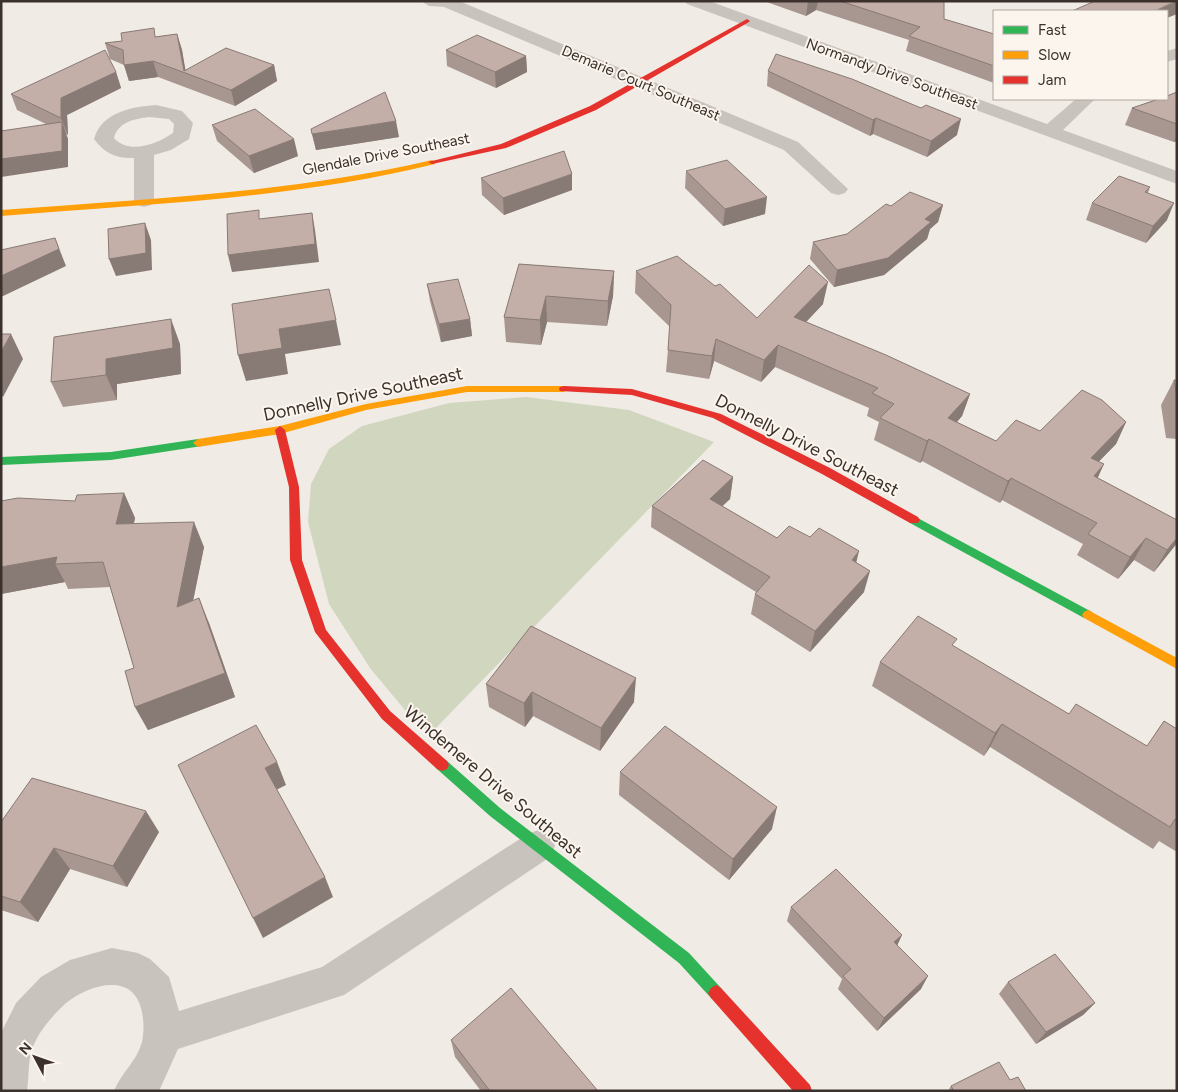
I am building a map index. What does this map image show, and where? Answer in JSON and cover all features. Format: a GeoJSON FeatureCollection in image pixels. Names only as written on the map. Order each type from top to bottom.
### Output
{"type":"FeatureCollection","features":[{"type":"Feature","properties":{"kind":"street","name":"Demarie Court Southeast"},"geometry":{"type":"LineString","coordinates":[[430,1],[446,2],[791,146],[838,189]]}},
{"type":"Feature","properties":{"kind":"street","name":"Normandy Drive Southeast"},"geometry":{"type":"LineString","coordinates":[[693,1],[1177,178]]}},
{"type":"Feature","properties":{"kind":"street","name":"Glendale Drive Southeast"},"geometry":{"type":"LineString","coordinates":[[1,213],[265,192],[394,171],[503,146],[593,108],[747,21]]}},
{"type":"Feature","properties":{"kind":"street"},"geometry":{"type":"LineString","coordinates":[[1050,132],[1085,100]]}},
{"type":"Feature","properties":{"kind":"street"},"geometry":{"type":"LineString","coordinates":[[144,152],[144,201]]}},
{"type":"Feature","properties":{"kind":"street","name":"Donnelly Drive Southeast"},"geometry":{"type":"LineString","coordinates":[[1,461],[111,456],[280,430],[366,407],[467,389],[554,388],[632,392],[717,416],[826,471],[1177,664]]}},
{"type":"Feature","properties":{"kind":"street","name":"Windemere Drive Southeast"},"geometry":{"type":"LineString","coordinates":[[280,430],[294,487],[296,560],[321,632],[386,714],[495,812],[684,958],[804,1091]]}},
{"type":"Feature","properties":{"kind":"street"},"geometry":{"type":"LineString","coordinates":[[163,1035],[331,982],[538,846]]}},
{"type":"Feature","properties":{"kind":"street"},"geometry":{"type":"LineString","coordinates":[[8,1091],[4,1074],[5,1049],[15,1024],[31,1002],[51,984],[75,971],[99,966],[122,967],[141,976],[155,991],[163,1011],[163,1035],[156,1060],[141,1084],[133,1091]]}},
{"type":"Feature","properties":{"kind":"green space"},"geometry":{"type":"Polygon","coordinates":[[[526,397],[629,410],[714,442],[430,734],[409,715],[370,668],[329,604],[308,522],[311,484],[329,449],[362,426],[449,403],[526,397]]]}},
{"type":"Feature","properties":{"kind":"building"},"geometry":{"type":"Polygon","coordinates":[[[840,1],[944,1],[944,19],[993,34],[993,66],[909,36],[920,27],[840,1]]]}},
{"type":"Feature","properties":{"kind":"building"},"geometry":{"type":"Polygon","coordinates":[[[1095,1],[1176,1],[1157,10],[1074,10],[1095,1]]]}},
{"type":"Feature","properties":{"kind":"building"},"geometry":{"type":"Polygon","coordinates":[[[154,28],[155,37],[177,34],[184,71],[226,48],[274,65],[231,90],[153,61],[124,65],[123,50],[105,43],[122,41],[121,33],[154,28]]]}},
{"type":"Feature","properties":{"kind":"building"},"geometry":{"type":"Polygon","coordinates":[[[477,35],[526,56],[495,72],[446,50],[477,35]]]}},
{"type":"Feature","properties":{"kind":"building"},"geometry":{"type":"Polygon","coordinates":[[[105,50],[116,72],[61,98],[61,118],[11,94],[105,50]]]}},
{"type":"Feature","properties":{"kind":"building"},"geometry":{"type":"Polygon","coordinates":[[[776,54],[852,79],[921,108],[926,105],[961,119],[931,141],[876,118],[873,120],[768,71],[776,54]]]}},
{"type":"Feature","properties":{"kind":"building"},"geometry":{"type":"Polygon","coordinates":[[[385,92],[396,121],[312,134],[311,129],[385,92]]]}},
{"type":"Feature","properties":{"kind":"building"},"geometry":{"type":"Polygon","coordinates":[[[1177,92],[1177,124],[1132,108],[1156,100],[1168,100],[1168,96],[1177,92]]]}},
{"type":"Feature","properties":{"kind":"building"},"geometry":{"type":"Polygon","coordinates":[[[255,109],[294,139],[249,156],[212,125],[255,109]]]}},
{"type":"Feature","properties":{"kind":"building"},"geometry":{"type":"Polygon","coordinates":[[[62,122],[62,151],[1,159],[1,131],[62,122]]]}},
{"type":"Feature","properties":{"kind":"building"},"geometry":{"type":"Polygon","coordinates":[[[564,151],[572,174],[503,198],[481,178],[564,151]]]}},
{"type":"Feature","properties":{"kind":"building"},"geometry":{"type":"Polygon","coordinates":[[[727,160],[767,197],[725,209],[686,171],[727,160]]]}},
{"type":"Feature","properties":{"kind":"building"},"geometry":{"type":"Polygon","coordinates":[[[1119,176],[1150,187],[1145,192],[1174,203],[1153,226],[1092,203],[1119,176]]]}},
{"type":"Feature","properties":{"kind":"building"},"geometry":{"type":"Polygon","coordinates":[[[910,192],[943,205],[925,219],[931,222],[888,258],[837,270],[813,242],[847,234],[886,204],[891,206],[910,192]]]}},
{"type":"Feature","properties":{"kind":"building"},"geometry":{"type":"Polygon","coordinates":[[[259,210],[259,219],[312,213],[315,244],[228,255],[227,214],[259,210]]]}},
{"type":"Feature","properties":{"kind":"building"},"geometry":{"type":"Polygon","coordinates":[[[145,223],[146,253],[109,259],[108,229],[145,223]]]}},
{"type":"Feature","properties":{"kind":"building"},"geometry":{"type":"Polygon","coordinates":[[[55,238],[59,249],[1,276],[1,250],[55,238]]]}},
{"type":"Feature","properties":{"kind":"building"},"geometry":{"type":"Polygon","coordinates":[[[677,256],[715,286],[720,284],[757,318],[809,265],[828,282],[794,317],[886,355],[970,394],[948,418],[996,441],[1016,420],[1040,431],[1082,390],[1102,400],[1126,422],[1091,458],[1104,464],[1094,476],[1177,520],[1177,538],[1167,550],[1146,538],[1130,557],[1088,534],[1097,523],[1011,478],[1008,481],[929,439],[927,441],[880,418],[894,404],[872,393],[878,388],[778,345],[764,360],[716,339],[712,356],[668,350],[671,305],[636,271],[677,256]]]}},
{"type":"Feature","properties":{"kind":"building"},"geometry":{"type":"Polygon","coordinates":[[[519,264],[614,271],[608,301],[546,296],[540,320],[504,317],[519,264]]]}},
{"type":"Feature","properties":{"kind":"building"},"geometry":{"type":"Polygon","coordinates":[[[458,279],[470,319],[439,324],[427,284],[458,279]]]}},
{"type":"Feature","properties":{"kind":"building"},"geometry":{"type":"Polygon","coordinates":[[[329,289],[336,320],[279,329],[282,348],[238,355],[232,304],[329,289]]]}},
{"type":"Feature","properties":{"kind":"building"},"geometry":{"type":"Polygon","coordinates":[[[171,319],[173,348],[106,359],[106,375],[51,382],[54,337],[171,319]]]}},
{"type":"Feature","properties":{"kind":"building"},"geometry":{"type":"Polygon","coordinates":[[[1,334],[11,334],[1,352],[1,334]]]}},
{"type":"Feature","properties":{"kind":"building"},"geometry":{"type":"Polygon","coordinates":[[[1174,380],[1177,380],[1177,397],[1174,380]]]}},
{"type":"Feature","properties":{"kind":"building"},"geometry":{"type":"Polygon","coordinates":[[[703,460],[733,477],[710,499],[777,538],[789,526],[810,537],[819,528],[859,551],[852,560],[870,571],[815,631],[755,594],[770,577],[652,506],[703,460]]]}},
{"type":"Feature","properties":{"kind":"building"},"geometry":{"type":"Polygon","coordinates":[[[124,493],[116,524],[194,522],[177,607],[199,598],[225,673],[135,707],[125,671],[134,668],[103,562],[55,564],[57,557],[1,567],[1,501],[18,498],[75,501],[77,495],[124,493]]]}},
{"type":"Feature","properties":{"kind":"building"},"geometry":{"type":"Polygon","coordinates":[[[918,616],[957,639],[952,645],[1069,714],[1076,704],[1147,746],[1164,721],[1177,729],[1177,820],[1175,819],[1170,827],[1002,724],[995,733],[880,662],[918,616]]]}},
{"type":"Feature","properties":{"kind":"building"},"geometry":{"type":"Polygon","coordinates":[[[531,626],[636,678],[601,728],[532,692],[524,703],[486,684],[531,626]]]}},
{"type":"Feature","properties":{"kind":"building"},"geometry":{"type":"Polygon","coordinates":[[[256,725],[277,762],[265,768],[325,877],[253,918],[178,765],[256,725]]]}},
{"type":"Feature","properties":{"kind":"building"},"geometry":{"type":"Polygon","coordinates":[[[665,726],[777,807],[733,859],[620,772],[665,726]]]}},
{"type":"Feature","properties":{"kind":"building"},"geometry":{"type":"Polygon","coordinates":[[[32,778],[146,811],[113,866],[54,848],[20,902],[1,896],[1,822],[32,778]]]}},
{"type":"Feature","properties":{"kind":"building"},"geometry":{"type":"Polygon","coordinates":[[[836,869],[902,935],[894,942],[928,976],[884,1018],[843,976],[851,969],[791,907],[836,869]]]}},
{"type":"Feature","properties":{"kind":"building"},"geometry":{"type":"Polygon","coordinates":[[[1055,954],[1095,1003],[1046,1032],[1008,982],[1055,954]]]}},
{"type":"Feature","properties":{"kind":"building"},"geometry":{"type":"Polygon","coordinates":[[[511,988],[598,1091],[490,1091],[451,1040],[511,988]]]}},
{"type":"Feature","properties":{"kind":"building"},"geometry":{"type":"Polygon","coordinates":[[[999,1062],[1010,1080],[1018,1077],[1026,1091],[954,1091],[951,1086],[999,1062]]]}},
{"type":"Feature","properties":{"kind":"traffic: fast"},"geometry":{"type":"LineString","coordinates":[[1,461],[111,456],[198,443]]}},
{"type":"Feature","properties":{"kind":"traffic: fast"},"geometry":{"type":"LineString","coordinates":[[914,520],[1088,615]]}},
{"type":"Feature","properties":{"kind":"traffic: fast"},"geometry":{"type":"LineString","coordinates":[[442,765],[495,812],[684,958],[716,993]]}},
{"type":"Feature","properties":{"kind":"traffic: slow"},"geometry":{"type":"LineString","coordinates":[[1,213],[265,192],[394,171],[432,162]]}},
{"type":"Feature","properties":{"kind":"traffic: slow"},"geometry":{"type":"LineString","coordinates":[[198,443],[280,430],[366,407],[467,389],[564,389]]}},
{"type":"Feature","properties":{"kind":"traffic: slow"},"geometry":{"type":"LineString","coordinates":[[1088,615],[1177,664]]}},
{"type":"Feature","properties":{"kind":"traffic: jam"},"geometry":{"type":"LineString","coordinates":[[432,162],[503,146],[593,108],[747,21]]}},
{"type":"Feature","properties":{"kind":"traffic: jam"},"geometry":{"type":"LineString","coordinates":[[564,389],[632,392],[717,416],[826,471],[914,520]]}},
{"type":"Feature","properties":{"kind":"traffic: jam"},"geometry":{"type":"LineString","coordinates":[[280,430],[294,487],[296,560],[321,632],[386,715],[442,765]]}},
{"type":"Feature","properties":{"kind":"traffic: jam"},"geometry":{"type":"LineString","coordinates":[[716,993],[804,1091]]}}]}
